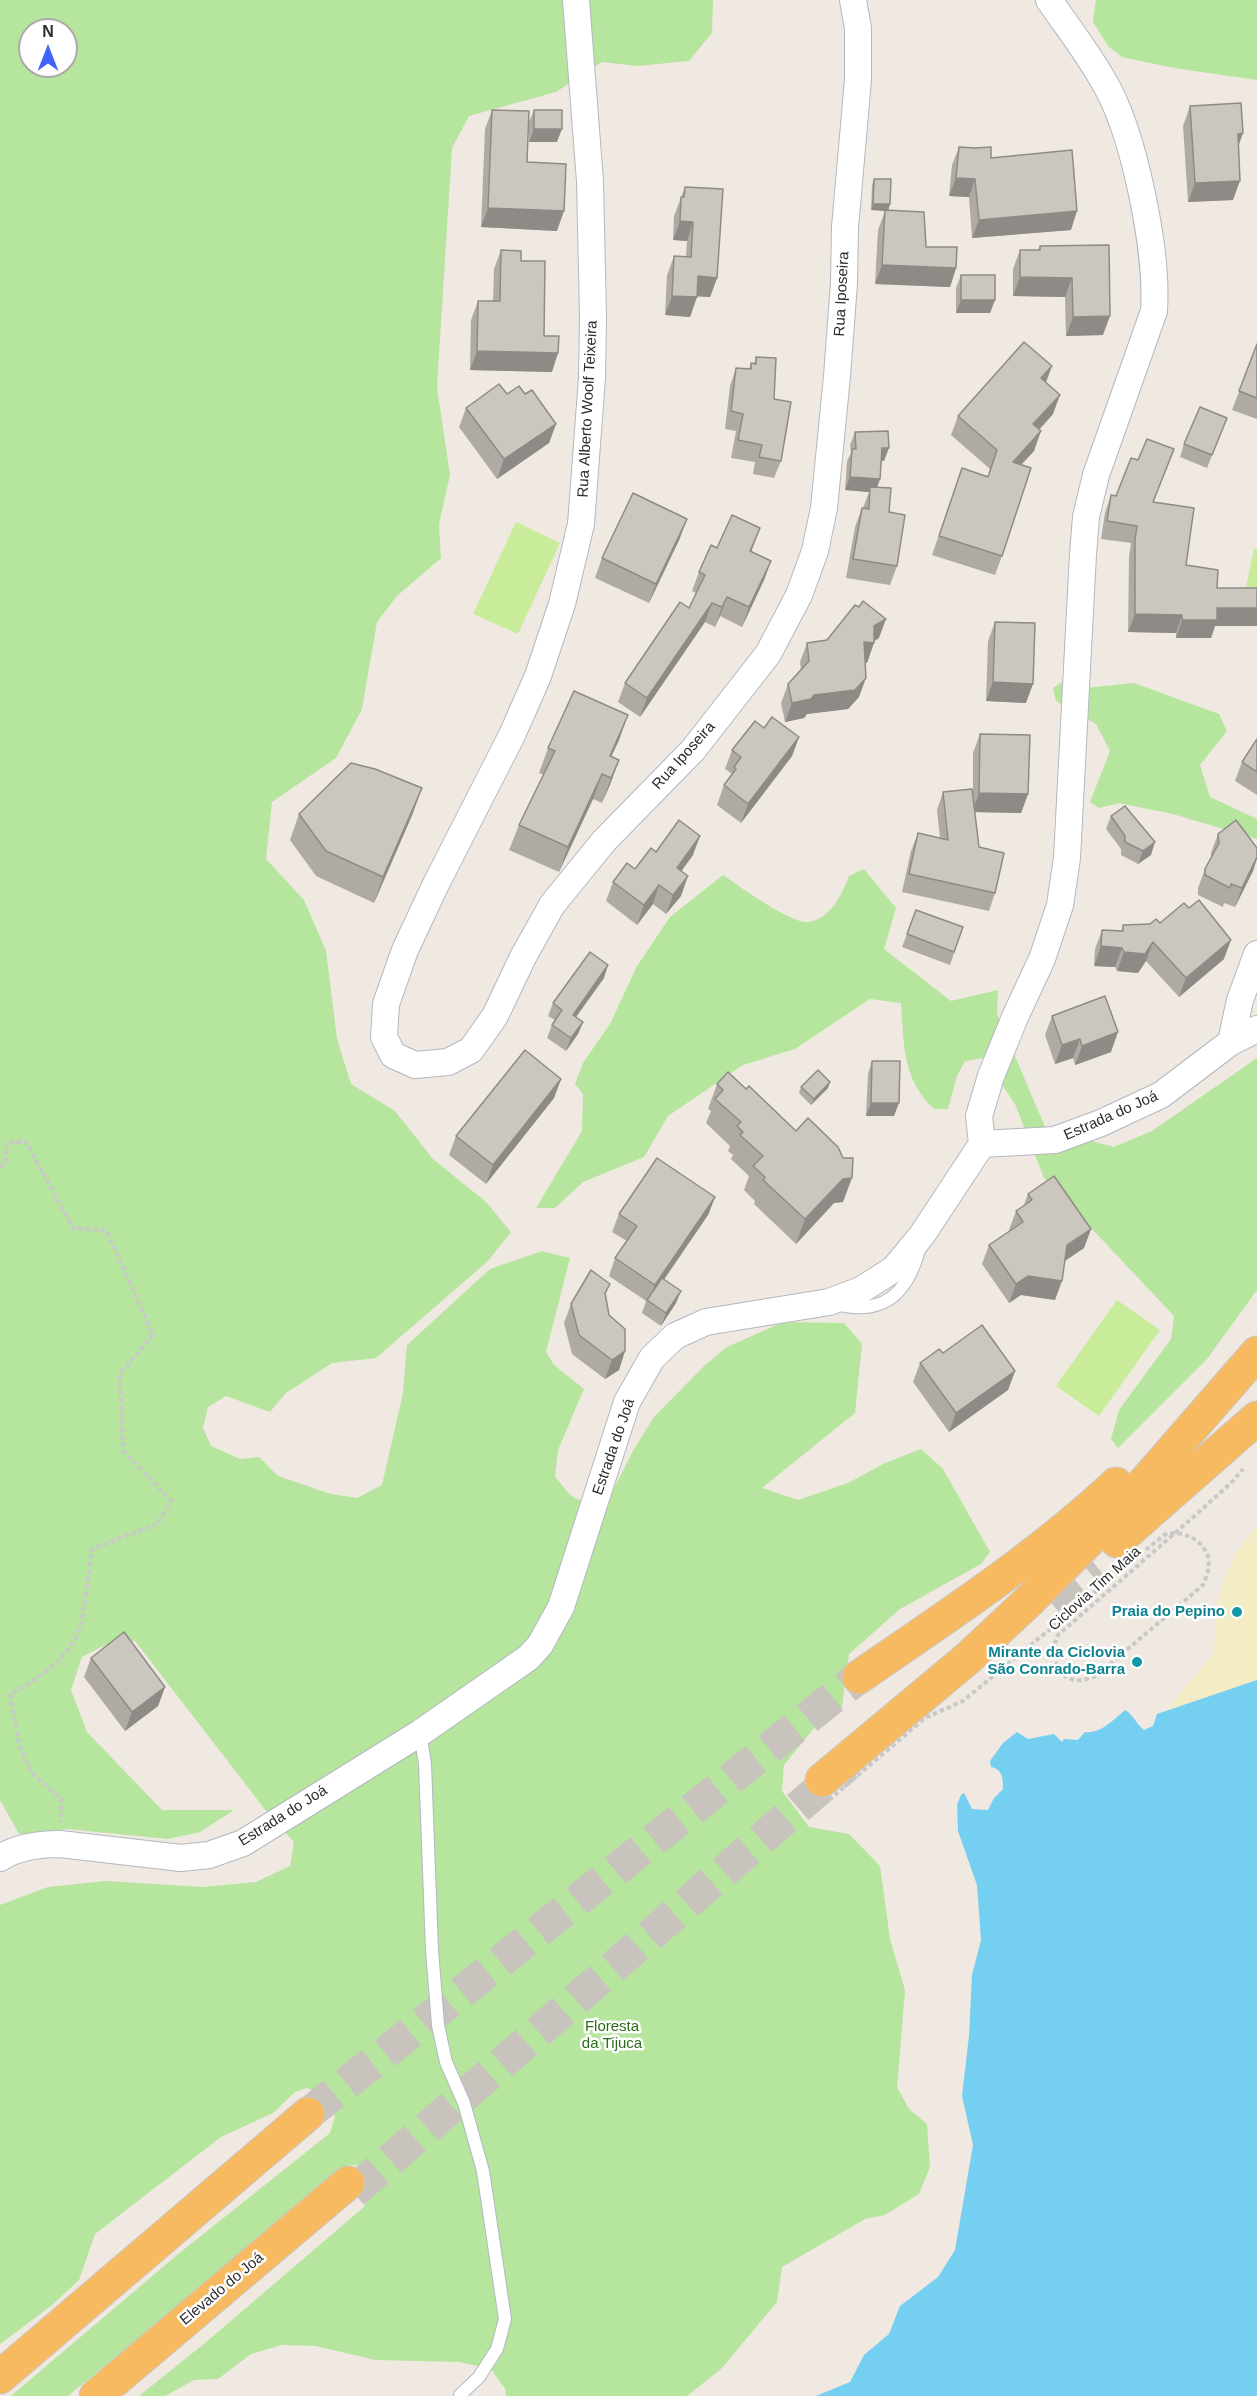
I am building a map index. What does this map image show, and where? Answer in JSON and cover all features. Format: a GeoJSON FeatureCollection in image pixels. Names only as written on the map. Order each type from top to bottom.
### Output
{"type":"FeatureCollection","features":[{"type":"Feature","properties":{"kind":"highway"},"geometry":{"type":"LineString","coordinates":[[826,1790],[1031,1599],[1104,1527],[1168,1457],[1255,1355]]}},
{"type":"Feature","properties":{"kind":"highway"},"geometry":{"type":"LineString","coordinates":[[860,1677],[989,1587],[1083,1515],[1255,1355]]}},
{"type":"Feature","properties":{"kind":"highway"},"geometry":{"type":"LineString","coordinates":[[1093,1562],[1257,1418]]}},
{"type":"Feature","properties":{"kind":"highway"},"geometry":{"type":"LineString","coordinates":[[0,2377],[308,2114]]}},
{"type":"Feature","properties":{"kind":"highway","name":"Elevado do Joá"},"geometry":{"type":"LineString","coordinates":[[96,2396],[351,2187],[114,2396]]}},
{"type":"Feature","properties":{"kind":"street","name":"Rua Alberto Woolf Teixeira"},"geometry":{"type":"LineString","coordinates":[[512,735],[538,675],[562,604],[581,524],[592,378],[593,317],[590,181],[576,0]]}},
{"type":"Feature","properties":{"kind":"street","name":"Rua Iposeira"},"geometry":{"type":"LineString","coordinates":[[512,735],[427,903],[405,950],[386,1004],[384,1036],[393,1055],[414,1065],[448,1062],[471,1050],[495,1016],[523,957],[552,905],[604,841],[693,750],[768,654],[799,595],[815,551],[824,508],[837,376],[844,283],[845,227],[858,80],[858,28],[853,0]]}},
{"type":"Feature","properties":{"kind":"street"},"geometry":{"type":"LineString","coordinates":[[982,1144],[979,1116],[991,1076],[1042,959],[1060,905],[1067,858],[1086,517],[1096,475],[1154,311],[1155,288],[1151,245],[1141,192],[1120,116],[1104,80],[1049,0]]}},
{"type":"Feature","properties":{"kind":"street"},"geometry":{"type":"LineString","coordinates":[[1231,1042],[1242,992],[1257,954]]}},
{"type":"Feature","properties":{"kind":"street","name":"Estrada do Joá"},"geometry":{"type":"LineString","coordinates":[[0,1858],[9,1853],[42,1844],[60,1844],[181,1858],[208,1856],[243,1843],[420,1733],[528,1658],[540,1645],[561,1607],[627,1402],[652,1358],[675,1336],[706,1322],[829,1302],[861,1290],[894,1269],[922,1235],[982,1144],[1055,1140],[1101,1123],[1161,1095],[1231,1042],[1257,1029]]}},
{"type":"Feature","properties":{"kind":"lane"},"geometry":{"type":"LineString","coordinates":[[420,1733],[425,1764],[432,1950],[438,2025],[446,2062],[464,2103],[483,2171],[505,2319],[497,2349],[479,2377],[460,2394]]}},
{"type":"Feature","properties":{"kind":"path"},"geometry":{"type":"LineString","coordinates":[[0,1167],[5,1164],[8,1142],[26,1142],[73,1228],[107,1231],[153,1335],[120,1374],[123,1451],[171,1501],[157,1524],[92,1549],[86,1596],[75,1640],[47,1672],[10,1695],[19,1744],[31,1772],[61,1799],[60,1844]]}},
{"type":"Feature","properties":{"kind":"path","name":"Ciclovia Tim Maia"},"geometry":{"type":"LineString","coordinates":[[826,1790],[925,1718],[963,1701],[1164,1535],[1171,1533],[1185,1534],[1193,1538],[1204,1549],[1208,1557],[1209,1567],[1203,1585],[1096,1676],[1081,1681],[1062,1672],[1053,1655],[1054,1642],[1058,1635],[1231,1483],[1249,1461]]}},
{"type":"Feature","properties":{"kind":"green space","name":"Floresta da Tijuca"},"geometry":{"type":"Polygon","coordinates":[[[0,0],[713,0],[712,33],[689,61],[637,66],[602,62],[556,92],[469,116],[452,148],[437,387],[450,475],[439,524],[441,558],[397,596],[377,622],[362,709],[336,758],[272,802],[266,859],[304,900],[326,951],[337,1039],[351,1084],[395,1111],[433,1159],[486,1202],[511,1232],[488,1261],[376,1358],[332,1363],[286,1393],[270,1412],[226,1396],[208,1407],[203,1428],[211,1446],[240,1459],[259,1457],[278,1476],[331,1494],[357,1498],[382,1485],[403,1393],[407,1345],[490,1269],[542,1251],[570,1258],[546,1352],[554,1365],[584,1389],[558,1450],[555,1476],[577,1499],[608,1500],[634,1449],[654,1417],[703,1367],[727,1347],[783,1322],[844,1323],[862,1344],[855,1413],[762,1488],[798,1500],[848,1483],[883,1464],[921,1449],[943,1469],[990,1552],[981,1564],[900,1609],[849,1654],[842,1707],[819,1722],[784,1765],[782,1791],[809,1827],[849,1834],[880,1866],[890,1939],[905,1990],[897,2087],[909,2109],[927,2124],[930,2167],[919,2194],[885,2215],[865,2219],[782,2267],[777,2302],[721,2369],[687,2396],[506,2396],[506,2390],[491,2369],[459,2362],[375,2360],[316,2346],[281,2345],[251,2354],[218,2379],[194,2380],[165,2396],[139,2396],[205,2343],[364,2207],[368,2190],[356,2165],[349,2165],[68,2396],[11,2396],[177,2255],[330,2133],[335,2117],[315,2091],[307,2088],[295,2092],[273,2113],[221,2137],[95,2234],[79,2280],[51,2306],[0,2344],[0,1905],[48,1887],[106,1881],[203,1887],[256,1882],[290,1866],[294,1842],[267,1812],[135,1641],[114,1643],[82,1657],[71,1690],[87,1732],[162,1810],[234,1810],[200,1832],[168,1839],[67,1829],[19,1834],[0,1800],[0,0]]]}},
{"type":"Feature","properties":{"kind":"green space"},"geometry":{"type":"Polygon","coordinates":[[[1096,0],[1257,0],[1257,80],[1174,68],[1122,57],[1108,46],[1093,22],[1096,0]]]}},
{"type":"Feature","properties":{"kind":"green space"},"geometry":{"type":"Polygon","coordinates":[[[516,522],[560,543],[518,634],[473,614],[516,522]]]}},
{"type":"Feature","properties":{"kind":"green space"},"geometry":{"type":"Polygon","coordinates":[[[1254,549],[1257,549],[1257,589],[1246,587],[1254,549]]]}},
{"type":"Feature","properties":{"kind":"green space"},"geometry":{"type":"Polygon","coordinates":[[[1063,681],[1084,688],[1134,683],[1219,714],[1227,731],[1200,765],[1210,797],[1257,819],[1257,839],[1173,814],[1119,803],[1099,808],[1090,802],[1110,751],[1096,724],[1056,701],[1053,688],[1063,681]]]}},
{"type":"Feature","properties":{"kind":"green space"},"geometry":{"type":"Polygon","coordinates":[[[864,869],[896,908],[884,949],[951,1001],[998,990],[997,1014],[1046,1129],[1114,1147],[1152,1131],[1257,1058],[1257,1290],[1207,1359],[1118,1448],[1111,1439],[1119,1410],[1171,1339],[1174,1316],[1044,1178],[1015,1104],[984,1058],[965,1061],[957,1076],[948,1109],[934,1109],[924,1098],[910,1073],[904,1047],[901,1003],[870,999],[795,1049],[743,1065],[668,1116],[644,1157],[583,1182],[555,1208],[536,1208],[582,1131],[583,1094],[575,1084],[583,1063],[610,1024],[637,966],[670,917],[723,875],[778,911],[800,921],[808,922],[816,920],[829,911],[839,898],[849,876],[864,869]]]}},
{"type":"Feature","properties":{"kind":"green space"},"geometry":{"type":"Polygon","coordinates":[[[1117,1300],[1160,1330],[1099,1416],[1056,1386],[1117,1300]]]}},
{"type":"Feature","properties":{"kind":"sand","name":"Praia do Pepino"},"geometry":{"type":"Polygon","coordinates":[[[1257,1526],[1257,1680],[1167,1710],[1214,1653],[1217,1603],[1225,1576],[1236,1553],[1257,1526]]]}},
{"type":"Feature","properties":{"kind":"water"},"geometry":{"type":"Polygon","coordinates":[[[1257,1680],[1257,2396],[816,2396],[850,2382],[864,2355],[889,2334],[900,2306],[938,2277],[955,2250],[973,2145],[962,2096],[969,2036],[972,1975],[981,1940],[977,1885],[958,1831],[957,1805],[961,1795],[964,1793],[972,1809],[988,1810],[994,1798],[1003,1789],[1002,1775],[991,1767],[990,1761],[1003,1743],[1017,1732],[1028,1739],[1054,1734],[1062,1742],[1064,1739],[1078,1740],[1085,1732],[1096,1731],[1107,1725],[1125,1710],[1144,1730],[1153,1726],[1157,1714],[1257,1680]]]}},
{"type":"Feature","properties":{"kind":"building"},"geometry":{"type":"Polygon","coordinates":[[[1241,103],[1243,133],[1238,134],[1240,181],[1195,183],[1190,106],[1241,103]]]}},
{"type":"Feature","properties":{"kind":"building"},"geometry":{"type":"Polygon","coordinates":[[[492,110],[529,111],[527,162],[566,164],[564,211],[488,208],[492,110]]]}},
{"type":"Feature","properties":{"kind":"building"},"geometry":{"type":"Polygon","coordinates":[[[534,110],[562,110],[562,129],[534,129],[534,110]]]}},
{"type":"Feature","properties":{"kind":"building"},"geometry":{"type":"Polygon","coordinates":[[[959,147],[991,147],[991,158],[1072,150],[1077,211],[979,220],[975,179],[956,178],[959,147]]]}},
{"type":"Feature","properties":{"kind":"building"},"geometry":{"type":"Polygon","coordinates":[[[874,179],[891,179],[890,204],[873,204],[874,179]]]}},
{"type":"Feature","properties":{"kind":"building"},"geometry":{"type":"Polygon","coordinates":[[[685,187],[723,189],[717,278],[698,276],[697,297],[672,296],[674,256],[691,257],[693,222],[680,221],[681,197],[684,197],[685,187]]]}},
{"type":"Feature","properties":{"kind":"building"},"geometry":{"type":"Polygon","coordinates":[[[885,210],[924,212],[926,247],[957,247],[956,268],[882,265],[885,210]]]}},
{"type":"Feature","properties":{"kind":"building"},"geometry":{"type":"Polygon","coordinates":[[[1109,245],[1110,316],[1073,317],[1072,278],[1020,277],[1020,250],[1040,250],[1040,246],[1109,245]]]}},
{"type":"Feature","properties":{"kind":"building"},"geometry":{"type":"Polygon","coordinates":[[[501,250],[521,251],[521,261],[545,261],[544,336],[559,336],[558,353],[477,351],[478,301],[500,301],[501,250]]]}},
{"type":"Feature","properties":{"kind":"building"},"geometry":{"type":"Polygon","coordinates":[[[961,275],[995,275],[995,300],[961,300],[961,275]]]}},
{"type":"Feature","properties":{"kind":"building"},"geometry":{"type":"Polygon","coordinates":[[[1024,342],[1052,366],[1041,378],[1060,395],[1033,424],[1041,431],[1013,462],[1031,468],[1002,556],[939,536],[962,468],[988,477],[997,450],[958,416],[1024,342]]]}},
{"type":"Feature","properties":{"kind":"building"},"geometry":{"type":"Polygon","coordinates":[[[1257,344],[1257,398],[1239,391],[1257,344]]]}},
{"type":"Feature","properties":{"kind":"building"},"geometry":{"type":"Polygon","coordinates":[[[756,357],[776,358],[774,399],[791,402],[781,461],[759,457],[762,445],[738,440],[743,414],[731,411],[736,368],[751,369],[751,363],[756,364],[756,357]]]}},
{"type":"Feature","properties":{"kind":"building"},"geometry":{"type":"Polygon","coordinates":[[[499,384],[507,394],[519,386],[525,394],[532,390],[556,424],[504,459],[466,408],[499,384]]]}},
{"type":"Feature","properties":{"kind":"building"},"geometry":{"type":"Polygon","coordinates":[[[1200,407],[1227,418],[1212,455],[1184,444],[1200,407]]]}},
{"type":"Feature","properties":{"kind":"building"},"geometry":{"type":"Polygon","coordinates":[[[888,431],[889,448],[882,448],[880,479],[850,477],[852,449],[856,449],[855,432],[888,431]]]}},
{"type":"Feature","properties":{"kind":"building"},"geometry":{"type":"Polygon","coordinates":[[[1147,439],[1174,449],[1153,502],[1194,508],[1186,565],[1218,570],[1217,588],[1257,588],[1257,608],[1217,608],[1217,620],[1182,620],[1182,615],[1135,614],[1137,526],[1107,521],[1111,495],[1116,496],[1131,458],[1138,460],[1147,439]]]}},
{"type":"Feature","properties":{"kind":"building"},"geometry":{"type":"Polygon","coordinates":[[[870,487],[891,488],[889,512],[905,515],[897,566],[853,559],[862,508],[869,509],[870,487]]]}},
{"type":"Feature","properties":{"kind":"building"},"geometry":{"type":"Polygon","coordinates":[[[633,493],[687,519],[656,584],[602,558],[633,493]]]}},
{"type":"Feature","properties":{"kind":"building"},"geometry":{"type":"Polygon","coordinates":[[[732,515],[760,528],[750,551],[771,561],[749,607],[727,597],[722,607],[712,603],[647,698],[625,683],[680,602],[689,608],[705,575],[699,572],[711,545],[717,548],[732,515]]]}},
{"type":"Feature","properties":{"kind":"building"},"geometry":{"type":"Polygon","coordinates":[[[863,601],[886,619],[874,626],[874,643],[864,642],[866,678],[855,690],[814,695],[811,699],[792,703],[788,684],[809,661],[807,643],[827,640],[855,605],[859,607],[863,601]]]}},
{"type":"Feature","properties":{"kind":"building"},"geometry":{"type":"Polygon","coordinates":[[[995,622],[1035,623],[1033,684],[993,682],[995,622]]]}},
{"type":"Feature","properties":{"kind":"building"},"geometry":{"type":"Polygon","coordinates":[[[574,691],[628,715],[610,756],[619,760],[611,778],[602,774],[568,847],[519,825],[555,751],[548,748],[574,691]]]}},
{"type":"Feature","properties":{"kind":"building"},"geometry":{"type":"Polygon","coordinates":[[[772,717],[799,737],[748,804],[724,785],[736,769],[734,767],[741,757],[732,750],[755,721],[764,728],[772,717]]]}},
{"type":"Feature","properties":{"kind":"building"},"geometry":{"type":"Polygon","coordinates":[[[980,734],[1030,735],[1028,794],[979,793],[980,734]]]}},
{"type":"Feature","properties":{"kind":"building"},"geometry":{"type":"Polygon","coordinates":[[[1257,739],[1257,772],[1242,762],[1257,739]]]}},
{"type":"Feature","properties":{"kind":"building"},"geometry":{"type":"Polygon","coordinates":[[[351,763],[375,769],[422,788],[383,877],[326,851],[299,814],[351,763]]]}},
{"type":"Feature","properties":{"kind":"building"},"geometry":{"type":"Polygon","coordinates":[[[972,789],[979,847],[1004,853],[995,893],[909,874],[918,833],[948,840],[943,792],[972,789]]]}},
{"type":"Feature","properties":{"kind":"building"},"geometry":{"type":"Polygon","coordinates":[[[1125,806],[1155,842],[1143,851],[1125,842],[1125,836],[1111,816],[1125,806]]]}},
{"type":"Feature","properties":{"kind":"building"},"geometry":{"type":"Polygon","coordinates":[[[679,820],[700,836],[677,868],[688,876],[673,895],[659,885],[644,905],[613,882],[627,863],[635,869],[651,848],[656,852],[679,820]]]}},
{"type":"Feature","properties":{"kind":"building"},"geometry":{"type":"Polygon","coordinates":[[[1236,820],[1257,848],[1257,857],[1242,888],[1231,884],[1230,888],[1205,875],[1205,869],[1219,843],[1218,834],[1236,820]]]}},
{"type":"Feature","properties":{"kind":"building"},"geometry":{"type":"Polygon","coordinates":[[[1199,900],[1231,940],[1186,978],[1153,942],[1145,954],[1101,946],[1102,930],[1123,931],[1123,925],[1150,924],[1156,919],[1160,923],[1184,903],[1189,908],[1199,900]]]}},
{"type":"Feature","properties":{"kind":"building"},"geometry":{"type":"Polygon","coordinates":[[[916,910],[963,927],[954,952],[907,934],[916,910]]]}},
{"type":"Feature","properties":{"kind":"building"},"geometry":{"type":"Polygon","coordinates":[[[590,952],[608,965],[573,1015],[583,1022],[571,1038],[552,1025],[562,1010],[553,1003],[590,952]]]}},
{"type":"Feature","properties":{"kind":"building"},"geometry":{"type":"Polygon","coordinates":[[[1105,996],[1118,1032],[1082,1046],[1080,1039],[1062,1045],[1052,1016],[1105,996]]]}},
{"type":"Feature","properties":{"kind":"building"},"geometry":{"type":"Polygon","coordinates":[[[525,1050],[561,1079],[493,1165],[456,1136],[525,1050]]]}},
{"type":"Feature","properties":{"kind":"building"},"geometry":{"type":"Polygon","coordinates":[[[872,1061],[900,1061],[899,1103],[871,1103],[872,1061]]]}},
{"type":"Feature","properties":{"kind":"building"},"geometry":{"type":"Polygon","coordinates":[[[818,1070],[830,1082],[814,1099],[801,1087],[818,1070]]]}},
{"type":"Feature","properties":{"kind":"building"},"geometry":{"type":"Polygon","coordinates":[[[728,1072],[746,1089],[749,1086],[796,1131],[808,1118],[838,1147],[843,1158],[853,1158],[852,1178],[843,1179],[805,1219],[763,1180],[765,1177],[753,1166],[763,1156],[740,1135],[743,1132],[737,1126],[741,1122],[715,1099],[723,1090],[717,1084],[728,1072]]]}},
{"type":"Feature","properties":{"kind":"building"},"geometry":{"type":"Polygon","coordinates":[[[657,1158],[715,1197],[655,1285],[615,1258],[637,1226],[619,1214],[657,1158]]]}},
{"type":"Feature","properties":{"kind":"building"},"geometry":{"type":"Polygon","coordinates":[[[1054,1176],[1091,1229],[1067,1245],[1062,1281],[1028,1276],[1016,1284],[989,1245],[1023,1222],[1016,1211],[1032,1200],[1028,1194],[1054,1176]]]}},
{"type":"Feature","properties":{"kind":"building"},"geometry":{"type":"Polygon","coordinates":[[[591,1270],[610,1284],[605,1293],[609,1315],[625,1329],[625,1351],[612,1360],[579,1335],[571,1304],[591,1270]]]}},
{"type":"Feature","properties":{"kind":"building"},"geometry":{"type":"Polygon","coordinates":[[[662,1278],[681,1291],[666,1313],[647,1300],[662,1278]]]}},
{"type":"Feature","properties":{"kind":"building"},"geometry":{"type":"Polygon","coordinates":[[[982,1325],[1015,1371],[956,1413],[920,1363],[939,1349],[943,1353],[982,1325]]]}},
{"type":"Feature","properties":{"kind":"building"},"geometry":{"type":"Polygon","coordinates":[[[124,1632],[165,1687],[132,1712],[91,1658],[124,1632]]]}},
{"type":"Feature","properties":{"kind":"tunnel"},"geometry":{"type":"LineString","coordinates":[[1048,1599],[1093,1562]]}},
{"type":"Feature","properties":{"kind":"tunnel"},"geometry":{"type":"LineString","coordinates":[[308,2114],[859,1677]]}},
{"type":"Feature","properties":{"kind":"tunnel"},"geometry":{"type":"LineString","coordinates":[[353,2192],[847,1765]]}},
{"type":"Feature","properties":{"kind":"place","name":"Praia do Pepino"},"geometry":{"type":"Point","coordinates":[1237,1612]}},
{"type":"Feature","properties":{"kind":"place","name":"Mirante da Ciclovia São Conrado-Barra"},"geometry":{"type":"Point","coordinates":[1137,1662]}}]}
